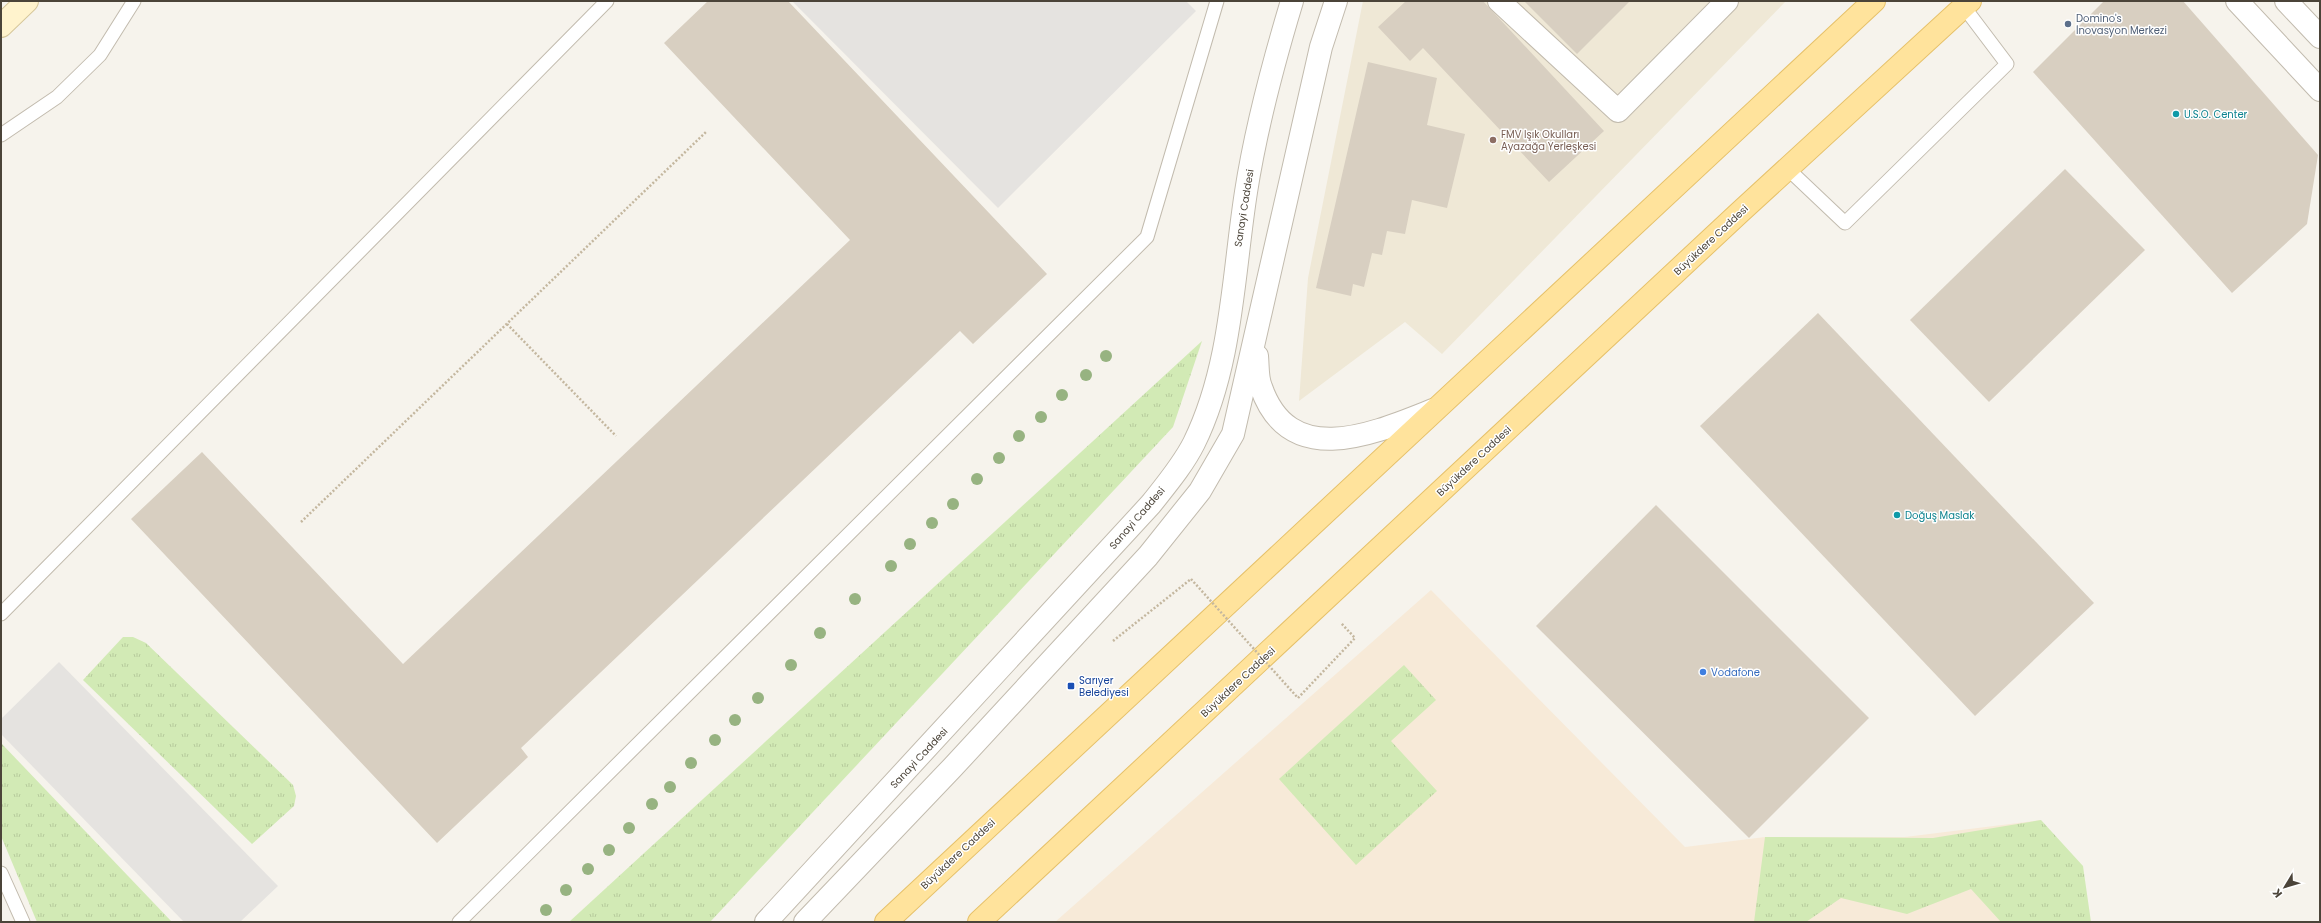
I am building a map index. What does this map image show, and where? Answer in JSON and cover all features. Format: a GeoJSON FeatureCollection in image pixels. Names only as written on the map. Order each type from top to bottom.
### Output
{"type":"FeatureCollection","features":[{"type":"Feature","properties":{"kind":"main road"},"geometry":{"type":"LineString","coordinates":[[1,26],[27,1]]}},
{"type":"Feature","properties":{"kind":"main road","name":"Büyükdere Caddesi"},"geometry":{"type":"LineString","coordinates":[[886,922],[1433,410],[1874,1]]}},
{"type":"Feature","properties":{"kind":"main road","name":"Büyükdere Caddesi"},"geometry":{"type":"LineString","coordinates":[[979,922],[1967,4]]}},
{"type":"Feature","properties":{"kind":"street","name":"Sanayi Caddesi"},"geometry":{"type":"LineString","coordinates":[[766,922],[1151,504],[1194,443],[1215,391],[1226,338],[1255,141],[1274,60],[1292,1]]}},
{"type":"Feature","properties":{"kind":"street"},"geometry":{"type":"LineString","coordinates":[[805,922],[952,768],[1177,523],[1200,491],[1233,434],[1320,55],[1336,1]]}},
{"type":"Feature","properties":{"kind":"street"},"geometry":{"type":"LineString","coordinates":[[1499,1],[1618,111],[1727,1]]}},
{"type":"Feature","properties":{"kind":"street"},"geometry":{"type":"LineString","coordinates":[[2237,1],[2320,90]]}},
{"type":"Feature","properties":{"kind":"street"},"geometry":{"type":"LineString","coordinates":[[2286,1],[2320,37]]}},
{"type":"Feature","properties":{"kind":"street"},"geometry":{"type":"LineString","coordinates":[[1256,338],[1260,386],[1276,416],[1298,434],[1318,439],[1341,439],[1377,432],[1433,410]]}},
{"type":"Feature","properties":{"kind":"lane"},"geometry":{"type":"LineString","coordinates":[[1,135],[57,97],[100,55],[134,1]]}},
{"type":"Feature","properties":{"kind":"lane"},"geometry":{"type":"LineString","coordinates":[[1,614],[607,1]]}},
{"type":"Feature","properties":{"kind":"lane"},"geometry":{"type":"LineString","coordinates":[[459,922],[1147,237],[1216,1]]}},
{"type":"Feature","properties":{"kind":"lane"},"geometry":{"type":"LineString","coordinates":[[1788,169],[1845,223],[2007,64],[1967,4]]}},
{"type":"Feature","properties":{"kind":"lane"},"geometry":{"type":"LineString","coordinates":[[1,873],[23,922]]}},
{"type":"Feature","properties":{"kind":"path"},"geometry":{"type":"LineString","coordinates":[[301,522],[706,132]]}},
{"type":"Feature","properties":{"kind":"path"},"geometry":{"type":"LineString","coordinates":[[507,324],[616,436]]}},
{"type":"Feature","properties":{"kind":"path"},"geometry":{"type":"LineString","coordinates":[[1113,641],[1191,579],[1298,698],[1355,638],[1323,603]]}},
{"type":"Feature","properties":{"kind":"shaded area"},"geometry":{"type":"Polygon","coordinates":[[[792,1],[1186,1],[1196,11],[998,208],[792,1]]]}},
{"type":"Feature","properties":{"kind":"shaded area","name":"FMV Işık Okulları Ayazağa Yerleşkesi"},"geometry":{"type":"Polygon","coordinates":[[[1363,1],[1786,1],[1442,354],[1405,322],[1299,401],[1308,278],[1363,1]]]}},
{"type":"Feature","properties":{"kind":"shaded area"},"geometry":{"type":"Polygon","coordinates":[[[1431,590],[1685,847],[1765,837],[1905,837],[2041,820],[2059,922],[1055,922],[1431,590]]]}},
{"type":"Feature","properties":{"kind":"shaded area"},"geometry":{"type":"Polygon","coordinates":[[[59,662],[278,886],[240,922],[184,922],[1,734],[1,719],[59,662]]]}},
{"type":"Feature","properties":{"kind":"green space"},"geometry":{"type":"Polygon","coordinates":[[[1202,341],[1173,427],[710,922],[569,922],[1202,341]]]}},
{"type":"Feature","properties":{"kind":"green space"},"geometry":{"type":"Polygon","coordinates":[[[123,637],[133,637],[146,643],[293,785],[296,796],[294,806],[252,844],[83,680],[123,637]]]}},
{"type":"Feature","properties":{"kind":"green space"},"geometry":{"type":"Polygon","coordinates":[[[1404,665],[1436,700],[1391,741],[1437,791],[1356,865],[1279,779],[1404,665]]]}},
{"type":"Feature","properties":{"kind":"green space"},"geometry":{"type":"Polygon","coordinates":[[[1,743],[172,922],[37,922],[1,836],[1,743]]]}},
{"type":"Feature","properties":{"kind":"green space"},"geometry":{"type":"Polygon","coordinates":[[[2041,820],[2083,866],[2091,922],[2001,922],[1971,889],[1907,914],[1841,898],[1806,922],[1754,922],[1765,837],[1933,838],[2041,820]]]}},
{"type":"Feature","properties":{"kind":"building"},"geometry":{"type":"Polygon","coordinates":[[[708,1],[788,1],[1047,274],[973,344],[960,331],[521,748],[528,757],[437,843],[131,519],[202,452],[403,664],[850,240],[664,43],[708,1]]]}},
{"type":"Feature","properties":{"kind":"building"},"geometry":{"type":"Polygon","coordinates":[[[1406,1],[1483,1],[1604,131],[1549,182],[1423,48],[1410,61],[1378,27],[1406,1]]]}},
{"type":"Feature","properties":{"kind":"building"},"geometry":{"type":"Polygon","coordinates":[[[1524,1],[1630,1],[1577,54],[1524,1]]]}},
{"type":"Feature","properties":{"kind":"building","name":"U.S.O. Center"},"geometry":{"type":"Polygon","coordinates":[[[2104,1],[2183,1],[2318,155],[2307,224],[2232,293],[2033,72],[2104,1]]]}},
{"type":"Feature","properties":{"kind":"building"},"geometry":{"type":"Polygon","coordinates":[[[1368,62],[1437,78],[1427,125],[1465,134],[1447,208],[1412,200],[1405,234],[1387,231],[1382,255],[1372,253],[1364,287],[1353,284],[1351,296],[1316,288],[1368,62]]]}},
{"type":"Feature","properties":{"kind":"building"},"geometry":{"type":"Polygon","coordinates":[[[2065,169],[2145,250],[1989,402],[1910,320],[2065,169]]]}},
{"type":"Feature","properties":{"kind":"building","name":"Doğuş Maslak"},"geometry":{"type":"Polygon","coordinates":[[[1818,313],[2094,603],[1975,716],[1700,426],[1818,313]]]}},
{"type":"Feature","properties":{"kind":"building","name":"Vodafone"},"geometry":{"type":"Polygon","coordinates":[[[1656,505],[1869,718],[1749,838],[1536,626],[1656,505]]]}},
{"type":"Feature","properties":{"kind":"place","name":"Domino's İnovasyon Merkezi"},"geometry":{"type":"Point","coordinates":[2068,24]}},
{"type":"Feature","properties":{"kind":"place","name":"U.S.O. Center"},"geometry":{"type":"Point","coordinates":[2176,114]}},
{"type":"Feature","properties":{"kind":"place","name":"FMV Işık Okulları Ayazağa Yerleşkesi"},"geometry":{"type":"Point","coordinates":[1493,140]}},
{"type":"Feature","properties":{"kind":"place","name":"Doğuş Maslak"},"geometry":{"type":"Point","coordinates":[1897,515]}},
{"type":"Feature","properties":{"kind":"place","name":"Vodafone"},"geometry":{"type":"Point","coordinates":[1703,672]}},
{"type":"Feature","properties":{"kind":"place","name":"Sarıyer Belediyesi"},"geometry":{"type":"Point","coordinates":[1071,686]}}]}
